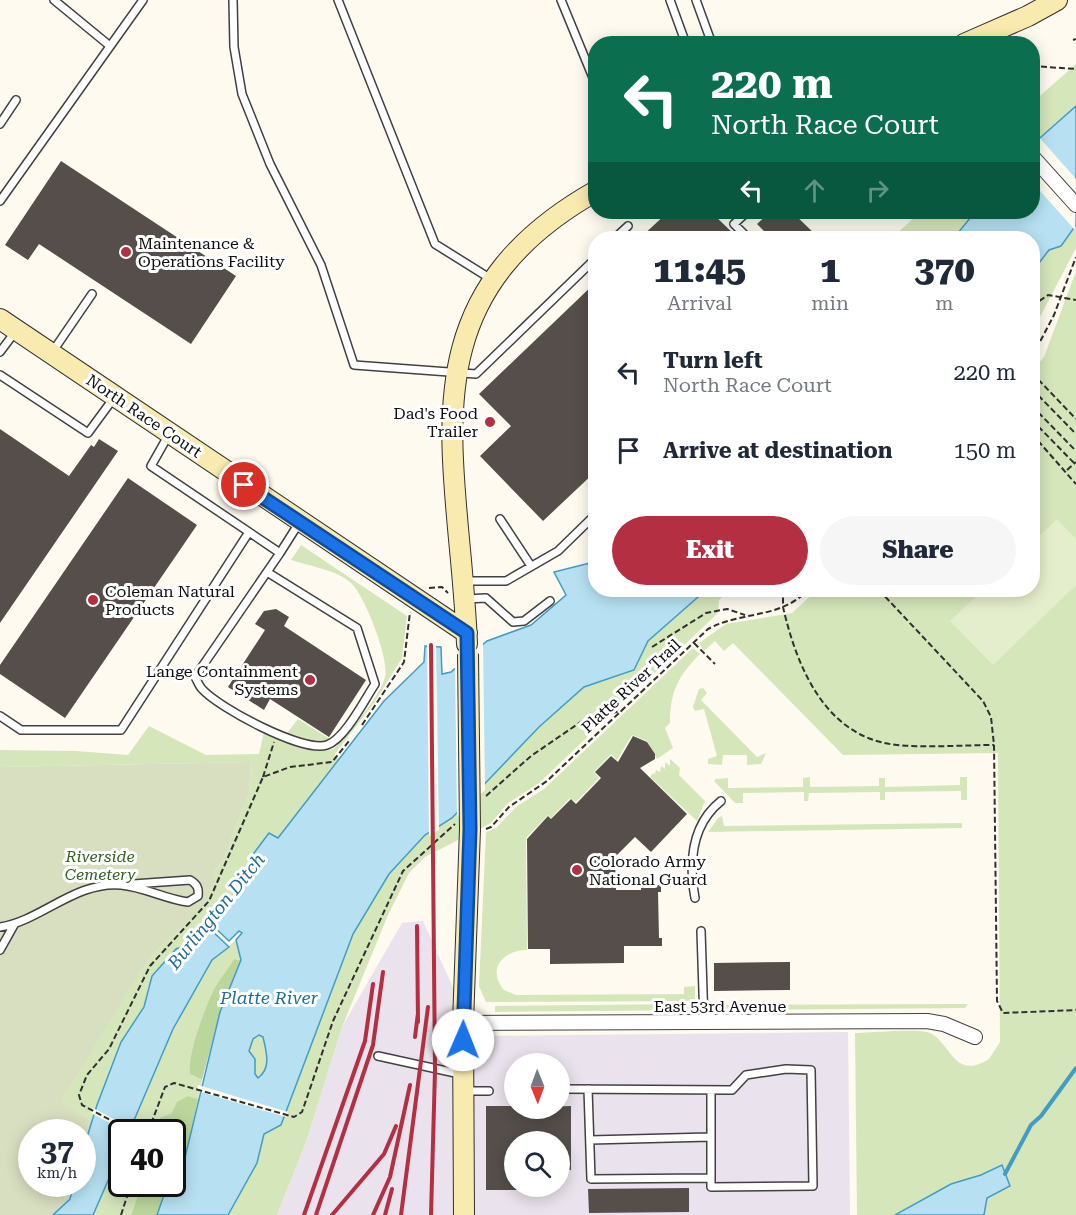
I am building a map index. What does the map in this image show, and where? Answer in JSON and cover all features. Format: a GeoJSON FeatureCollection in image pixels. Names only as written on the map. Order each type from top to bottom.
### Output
{"type":"FeatureCollection","features":[{"type":"Feature","properties":{"kind":"street"},"geometry":{"type":"LineString","coordinates":[[982,36],[1028,16],[1056,0]]}},
{"type":"Feature","properties":{"kind":"street"},"geometry":{"type":"LineString","coordinates":[[1040,165],[1076,205]]}},
{"type":"Feature","properties":{"kind":"street"},"geometry":{"type":"LineString","coordinates":[[464,1215],[463,1023],[472,825],[465,590],[454,495],[451,423],[455,372],[477,309],[507,260],[537,229],[588,196]]}},
{"type":"Feature","properties":{"kind":"street","name":"North Race Court"},"geometry":{"type":"LineString","coordinates":[[8,324],[299,523],[467,633]]}},
{"type":"Feature","properties":{"kind":"street","name":"East 53rd Avenue"},"geometry":{"type":"LineString","coordinates":[[463,1023],[927,1021],[944,1024],[975,1037]]}},
{"type":"Feature","properties":{"kind":"lane"},"geometry":{"type":"LineString","coordinates":[[54,0],[110,46]]}},
{"type":"Feature","properties":{"kind":"lane"},"geometry":{"type":"LineString","coordinates":[[0,201],[143,0]]}},
{"type":"Feature","properties":{"kind":"lane"},"geometry":{"type":"LineString","coordinates":[[233,0],[234,47],[242,94],[270,164],[321,265],[354,365],[476,375],[588,266]]}},
{"type":"Feature","properties":{"kind":"lane"},"geometry":{"type":"LineString","coordinates":[[338,0],[435,244],[494,280]]}},
{"type":"Feature","properties":{"kind":"lane"},"geometry":{"type":"LineString","coordinates":[[561,0],[588,66]]}},
{"type":"Feature","properties":{"kind":"lane"},"geometry":{"type":"LineString","coordinates":[[670,0],[683,36]]}},
{"type":"Feature","properties":{"kind":"lane"},"geometry":{"type":"LineString","coordinates":[[696,0],[709,36]]}},
{"type":"Feature","properties":{"kind":"lane"},"geometry":{"type":"LineString","coordinates":[[0,124],[16,100]]}},
{"type":"Feature","properties":{"kind":"lane"},"geometry":{"type":"LineString","coordinates":[[739,219],[734,224],[741,231]]}},
{"type":"Feature","properties":{"kind":"lane"},"geometry":{"type":"LineString","coordinates":[[623,231],[628,226]]}},
{"type":"Feature","properties":{"kind":"lane"},"geometry":{"type":"LineString","coordinates":[[51,354],[92,294]]}},
{"type":"Feature","properties":{"kind":"lane"},"geometry":{"type":"LineString","coordinates":[[0,352],[8,324]]}},
{"type":"Feature","properties":{"kind":"lane"},"geometry":{"type":"LineString","coordinates":[[0,375],[88,433],[114,396]]}},
{"type":"Feature","properties":{"kind":"lane"},"geometry":{"type":"LineString","coordinates":[[170,434],[151,466],[280,553]]}},
{"type":"Feature","properties":{"kind":"lane"},"geometry":{"type":"LineString","coordinates":[[500,519],[531,566]]}},
{"type":"Feature","properties":{"kind":"lane"},"geometry":{"type":"LineString","coordinates":[[465,590],[506,581],[558,551],[588,522]]}},
{"type":"Feature","properties":{"kind":"lane"},"geometry":{"type":"LineString","coordinates":[[267,572],[357,628],[375,684],[340,737],[326,746],[297,743],[247,720],[202,689],[195,677],[299,523]]}},
{"type":"Feature","properties":{"kind":"lane"},"geometry":{"type":"LineString","coordinates":[[0,716],[21,730],[121,730],[249,532]]}},
{"type":"Feature","properties":{"kind":"lane"},"geometry":{"type":"LineString","coordinates":[[465,590],[486,598],[513,622],[524,621],[550,601]]}},
{"type":"Feature","properties":{"kind":"lane"},"geometry":{"type":"LineString","coordinates":[[695,898],[691,875],[693,849],[701,826],[721,801]]}},
{"type":"Feature","properties":{"kind":"lane"},"geometry":{"type":"LineString","coordinates":[[0,927],[14,925],[61,899],[82,892],[119,885],[182,880],[196,884],[198,896],[188,902],[119,885]]}},
{"type":"Feature","properties":{"kind":"lane"},"geometry":{"type":"LineString","coordinates":[[0,950],[14,925]]}},
{"type":"Feature","properties":{"kind":"lane"},"geometry":{"type":"LineString","coordinates":[[701,932],[704,1022]]}},
{"type":"Feature","properties":{"kind":"lane"},"geometry":{"type":"LineString","coordinates":[[378,1056],[489,1090]]}},
{"type":"Feature","properties":{"kind":"lane"},"geometry":{"type":"LineString","coordinates":[[570,1089],[732,1090],[746,1076],[786,1069],[811,1071],[813,1186],[711,1187],[711,1090]]}},
{"type":"Feature","properties":{"kind":"lane"},"geometry":{"type":"LineString","coordinates":[[588,1089],[591,1179],[711,1178]]}},
{"type":"Feature","properties":{"kind":"lane"},"geometry":{"type":"LineString","coordinates":[[590,1140],[710,1137]]}},
{"type":"Feature","properties":{"kind":"path"},"geometry":{"type":"LineString","coordinates":[[1040,67],[1076,69]]}},
{"type":"Feature","properties":{"kind":"path"},"geometry":{"type":"LineString","coordinates":[[1040,341],[1062,296],[1076,257]]}},
{"type":"Feature","properties":{"kind":"path"},"geometry":{"type":"LineString","coordinates":[[1040,301],[1048,296],[1062,296],[1076,300]]}},
{"type":"Feature","properties":{"kind":"path"},"geometry":{"type":"LineString","coordinates":[[1040,381],[1076,419]]}},
{"type":"Feature","properties":{"kind":"path"},"geometry":{"type":"LineString","coordinates":[[1040,396],[1076,434]]}},
{"type":"Feature","properties":{"kind":"path"},"geometry":{"type":"LineString","coordinates":[[1040,414],[1076,451]]}},
{"type":"Feature","properties":{"kind":"path"},"geometry":{"type":"LineString","coordinates":[[1040,428],[1075,463],[1067,471]]}},
{"type":"Feature","properties":{"kind":"path"},"geometry":{"type":"LineString","coordinates":[[1040,442],[1076,484]]}},
{"type":"Feature","properties":{"kind":"path"},"geometry":{"type":"LineString","coordinates":[[783,597],[783,607],[803,673],[818,699],[837,718],[869,738],[896,745],[994,745]]}},
{"type":"Feature","properties":{"kind":"path","name":"Platte River Trail"},"geometry":{"type":"LineString","coordinates":[[153,1119],[165,1087],[174,1083],[183,1083],[294,1117],[302,1112],[333,1021],[403,871],[472,825],[491,827],[509,807],[548,781],[708,629],[727,619],[766,614],[795,603],[801,597]]}},
{"type":"Feature","properties":{"kind":"path"},"geometry":{"type":"LineString","coordinates":[[886,597],[983,701],[991,717],[994,745],[997,1001],[1003,1013],[1076,1010]]}},
{"type":"Feature","properties":{"kind":"path"},"geometry":{"type":"LineString","coordinates":[[652,647],[706,613],[727,609],[745,615]]}},
{"type":"Feature","properties":{"kind":"path"},"geometry":{"type":"LineString","coordinates":[[357,731],[404,662],[410,617]]}},
{"type":"Feature","properties":{"kind":"path"},"geometry":{"type":"LineString","coordinates":[[694,643],[715,664]]}},
{"type":"Feature","properties":{"kind":"path"},"geometry":{"type":"LineString","coordinates":[[479,802],[531,756],[585,719],[621,711]]}},
{"type":"Feature","properties":{"kind":"path"},"geometry":{"type":"LineString","coordinates":[[108,1119],[87,1108],[79,1100],[87,1075],[109,1049],[150,966],[209,901],[263,777],[277,734]]}},
{"type":"Feature","properties":{"kind":"path"},"geometry":{"type":"LineString","coordinates":[[263,777],[290,767],[332,762],[351,739]]}},
{"type":"Feature","properties":{"kind":"path"},"geometry":{"type":"LineString","coordinates":[[121,1215],[127,1197]]}},
{"type":"Feature","properties":{"kind":"shaded area"},"geometry":{"type":"Polygon","coordinates":[[[423,921],[475,1036],[848,1032],[850,1215],[277,1215],[306,1142],[342,1027],[402,923],[423,921]]]}},
{"type":"Feature","properties":{"kind":"green space"},"geometry":{"type":"Polygon","coordinates":[[[1076,64],[1076,106],[1040,138],[1040,96],[1076,64]]]}},
{"type":"Feature","properties":{"kind":"green space"},"geometry":{"type":"Polygon","coordinates":[[[912,219],[969,219],[960,231],[900,231],[912,219]]]}},
{"type":"Feature","properties":{"kind":"green space"},"geometry":{"type":"Polygon","coordinates":[[[1076,225],[1076,248],[1040,316],[1040,262],[1049,250],[1061,245],[1076,225]]]}},
{"type":"Feature","properties":{"kind":"green space"},"geometry":{"type":"Polygon","coordinates":[[[1076,271],[1076,1215],[857,1215],[855,1033],[905,1031],[930,1033],[955,1058],[968,1066],[977,1065],[989,1059],[1000,1042],[998,753],[843,755],[733,643],[724,651],[715,641],[704,651],[699,643],[726,624],[792,613],[809,597],[1040,597],[1040,362],[1044,357],[1076,271]]]}},
{"type":"Feature","properties":{"kind":"green space"},"geometry":{"type":"Polygon","coordinates":[[[1057,519],[1076,539],[1076,585],[993,665],[950,621],[976,597],[1040,597],[1040,535],[1057,519]]]}},
{"type":"Feature","properties":{"kind":"green space"},"geometry":{"type":"Polygon","coordinates":[[[301,545],[407,616],[402,658],[374,703],[334,755],[339,759],[277,839],[270,834],[251,857],[244,884],[212,925],[196,942],[176,949],[152,976],[144,1007],[121,1042],[93,1119],[88,1119],[60,1103],[45,1119],[18,1119],[18,1178],[7,1215],[0,1215],[0,1029],[138,975],[156,951],[192,918],[211,891],[214,872],[223,860],[249,794],[251,762],[0,767],[0,750],[76,751],[128,755],[149,726],[206,755],[259,754],[264,732],[309,749],[327,751],[335,748],[382,686],[386,669],[384,657],[369,613],[351,583],[338,575],[291,560],[301,545]]]}},
{"type":"Feature","properties":{"kind":"green space"},"geometry":{"type":"Polygon","coordinates":[[[698,597],[722,597],[719,600],[718,613],[539,783],[507,804],[491,823],[425,857],[409,873],[388,915],[342,1027],[306,1142],[277,1215],[228,1215],[257,1163],[264,1134],[281,1125],[353,934],[389,874],[425,835],[452,818],[539,727],[584,687],[634,670],[648,641],[698,597]]]}},
{"type":"Feature","properties":{"kind":"green space"},"geometry":{"type":"Polygon","coordinates":[[[693,648],[700,654],[677,685],[670,712],[670,723],[665,728],[673,748],[657,759],[647,741],[632,735],[617,760],[611,754],[594,772],[599,778],[576,802],[570,798],[551,818],[548,815],[526,838],[527,950],[511,953],[505,957],[497,968],[497,974],[504,990],[516,995],[684,994],[684,987],[695,986],[695,1001],[486,1002],[479,986],[486,832],[496,828],[516,807],[544,789],[693,648]]]}},
{"type":"Feature","properties":{"kind":"green space"},"geometry":{"type":"Polygon","coordinates":[[[703,688],[707,693],[701,700],[757,757],[766,753],[761,764],[747,765],[747,755],[723,755],[722,765],[708,764],[708,759],[717,756],[704,709],[695,711],[693,707],[699,689],[703,688]]]}},
{"type":"Feature","properties":{"kind":"green space"},"geometry":{"type":"Polygon","coordinates":[[[298,719],[330,739],[320,742],[287,733],[298,719]]]}},
{"type":"Feature","properties":{"kind":"green space"},"geometry":{"type":"Polygon","coordinates":[[[670,759],[680,768],[679,775],[705,801],[697,821],[650,777],[653,773],[655,774],[656,770],[660,772],[661,766],[665,769],[665,762],[670,766],[670,759]]]}},
{"type":"Feature","properties":{"kind":"green space","name":"Riverside Cemetery"},"geometry":{"type":"Polygon","coordinates":[[[251,762],[249,794],[223,860],[214,872],[214,883],[207,900],[192,918],[156,951],[138,975],[60,1102],[89,1119],[18,1119],[18,1197],[70,1197],[53,1215],[0,1215],[0,767],[251,762]]]}},
{"type":"Feature","properties":{"kind":"green space"},"geometry":{"type":"Polygon","coordinates":[[[810,777],[810,787],[879,786],[879,778],[885,778],[885,787],[960,785],[960,777],[967,777],[967,800],[961,800],[961,791],[885,792],[885,800],[880,800],[880,792],[809,793],[808,801],[804,801],[804,792],[743,793],[743,803],[735,803],[714,781],[728,778],[728,788],[803,787],[803,778],[810,777]]]}},
{"type":"Feature","properties":{"kind":"green space"},"geometry":{"type":"Polygon","coordinates":[[[722,816],[724,826],[962,823],[962,828],[708,832],[722,816]]]}},
{"type":"Feature","properties":{"kind":"green space"},"geometry":{"type":"Polygon","coordinates":[[[236,940],[241,960],[234,959],[210,999],[190,1074],[202,1080],[198,1099],[188,1096],[166,1119],[135,1119],[173,1029],[212,960],[236,940]]]}},
{"type":"Feature","properties":{"kind":"green space"},"geometry":{"type":"Polygon","coordinates":[[[234,959],[241,960],[220,1012],[202,1080],[190,1074],[194,1043],[212,994],[234,959]]]}},
{"type":"Feature","properties":{"kind":"green space"},"geometry":{"type":"Polygon","coordinates":[[[695,1004],[692,1010],[495,1012],[495,1006],[695,1004]]]}},
{"type":"Feature","properties":{"kind":"green space"},"geometry":{"type":"Polygon","coordinates":[[[968,1004],[965,1008],[716,1010],[713,1005],[968,1004]]]}},
{"type":"Feature","properties":{"kind":"green space"},"geometry":{"type":"Polygon","coordinates":[[[259,1035],[263,1036],[267,1064],[258,1078],[255,1074],[255,1059],[248,1051],[252,1039],[259,1035]]]}},
{"type":"Feature","properties":{"kind":"green space"},"geometry":{"type":"Polygon","coordinates":[[[188,1096],[198,1099],[186,1152],[186,1119],[160,1119],[171,1114],[177,1102],[188,1096]]]}},
{"type":"Feature","properties":{"kind":"green space"},"geometry":{"type":"Polygon","coordinates":[[[108,1181],[108,1197],[137,1197],[131,1215],[93,1215],[108,1181]]]}},
{"type":"Feature","properties":{"kind":"green space"},"geometry":{"type":"Polygon","coordinates":[[[137,1197],[163,1197],[157,1215],[131,1215],[137,1197]]]}},
{"type":"Feature","properties":{"kind":"water"},"geometry":{"type":"Polygon","coordinates":[[[1076,106],[1076,225],[1061,246],[1049,250],[1040,262],[1040,231],[960,231],[969,219],[1040,219],[1040,138],[1076,106]]]}},
{"type":"Feature","properties":{"kind":"water","name":"Platte River"},"geometry":{"type":"Polygon","coordinates":[[[588,564],[588,597],[698,597],[648,641],[634,670],[584,687],[539,727],[452,818],[425,835],[389,874],[353,934],[281,1125],[264,1134],[257,1163],[228,1215],[157,1215],[163,1197],[186,1197],[186,1153],[220,1012],[241,960],[236,940],[242,933],[239,931],[229,941],[212,925],[244,884],[251,857],[269,833],[278,838],[384,701],[424,662],[425,646],[441,647],[442,674],[451,672],[487,641],[531,625],[566,595],[554,572],[588,564]],[[259,1035],[253,1039],[249,1051],[255,1059],[255,1074],[258,1078],[267,1064],[263,1037],[259,1035]]]}},
{"type":"Feature","properties":{"kind":"water"},"geometry":{"type":"Polygon","coordinates":[[[209,928],[229,947],[212,960],[173,1029],[135,1119],[108,1119],[108,1181],[93,1215],[53,1215],[71,1197],[96,1197],[96,1119],[93,1119],[121,1042],[144,1007],[152,976],[176,949],[196,942],[209,928]]]}},
{"type":"Feature","properties":{"kind":"water"},"geometry":{"type":"Polygon","coordinates":[[[1002,1165],[1010,1186],[987,1198],[984,1215],[895,1215],[951,1184],[981,1175],[1002,1165]]]}},
{"type":"Feature","properties":{"kind":"pier"},"geometry":{"type":"Polygon","coordinates":[[[1040,138],[1076,179],[1075,230],[1040,191],[1040,138]]]}},
{"type":"Feature","properties":{"kind":"pier"},"geometry":{"type":"Polygon","coordinates":[[[483,643],[485,790],[457,817],[455,664],[483,643]]]}},
{"type":"Feature","properties":{"kind":"pier"},"geometry":{"type":"Polygon","coordinates":[[[427,645],[436,645],[439,830],[429,836],[427,645]]]}},
{"type":"Feature","properties":{"kind":"pier"},"geometry":{"type":"Polygon","coordinates":[[[198,1085],[288,1112],[286,1117],[197,1091],[198,1085]]]}},
{"type":"Feature","properties":{"kind":"pier"},"geometry":{"type":"Polygon","coordinates":[[[93,1108],[114,1119],[108,1119],[108,1122],[91,1113],[93,1108]]]}},
{"type":"Feature","properties":{"kind":"building","name":"Maintenance & Operations Facility"},"geometry":{"type":"Polygon","coordinates":[[[61,161],[236,276],[191,344],[39,244],[28,260],[5,245],[61,161]]]}},
{"type":"Feature","properties":{"kind":"building"},"geometry":{"type":"Polygon","coordinates":[[[660,219],[718,219],[731,231],[648,231],[660,219]]]}},
{"type":"Feature","properties":{"kind":"building"},"geometry":{"type":"Polygon","coordinates":[[[762,219],[799,219],[812,231],[764,231],[757,224],[762,219]]]}},
{"type":"Feature","properties":{"kind":"building"},"geometry":{"type":"Polygon","coordinates":[[[588,290],[588,479],[543,521],[480,456],[511,426],[479,394],[588,290]]]}},
{"type":"Feature","properties":{"kind":"building"},"geometry":{"type":"Polygon","coordinates":[[[0,429],[69,476],[91,445],[94,447],[99,439],[118,451],[0,623],[0,429]]]}},
{"type":"Feature","properties":{"kind":"building"},"geometry":{"type":"Polygon","coordinates":[[[128,478],[197,525],[65,718],[0,674],[0,665],[128,478]]]}},
{"type":"Feature","properties":{"kind":"building"},"geometry":{"type":"Polygon","coordinates":[[[276,609],[289,617],[284,626],[366,680],[329,737],[270,699],[264,710],[228,687],[265,630],[255,624],[264,611],[276,609]]]}},
{"type":"Feature","properties":{"kind":"building"},"geometry":{"type":"Polygon","coordinates":[[[633,736],[647,742],[655,754],[655,759],[640,768],[687,814],[651,852],[635,837],[615,857],[616,890],[641,890],[641,885],[661,885],[661,892],[658,892],[659,938],[662,938],[662,946],[624,946],[624,963],[550,964],[550,949],[528,949],[527,839],[548,816],[551,819],[571,799],[576,804],[601,778],[595,772],[611,756],[618,762],[633,736]]]}},
{"type":"Feature","properties":{"kind":"building"},"geometry":{"type":"Polygon","coordinates":[[[790,962],[790,990],[714,991],[714,963],[790,962]]]}},
{"type":"Feature","properties":{"kind":"building"},"geometry":{"type":"Polygon","coordinates":[[[486,1106],[504,1106],[504,1119],[570,1119],[571,1106],[571,1170],[570,1131],[504,1131],[504,1190],[486,1190],[486,1106]]]}},
{"type":"Feature","properties":{"kind":"building"},"geometry":{"type":"Polygon","coordinates":[[[689,1188],[689,1212],[589,1213],[588,1189],[689,1188]]]}},
{"type":"Feature","properties":{"kind":"waterway"},"geometry":{"type":"LineString","coordinates":[[1005,1174],[1031,1125],[1041,1116],[1076,1068]]}},
{"type":"Feature","properties":{"kind":"railway"},"geometry":{"type":"LineString","coordinates":[[431,645],[435,1070],[431,1215]]}},
{"type":"Feature","properties":{"kind":"railway"},"geometry":{"type":"LineString","coordinates":[[417,926],[418,1022]]}},
{"type":"Feature","properties":{"kind":"railway"},"geometry":{"type":"LineString","coordinates":[[316,1215],[373,1045],[383,972]]}},
{"type":"Feature","properties":{"kind":"railway"},"geometry":{"type":"LineString","coordinates":[[304,1215],[365,1041],[373,984]]}},
{"type":"Feature","properties":{"kind":"railway"},"geometry":{"type":"LineString","coordinates":[[401,1215],[428,1007]]}},
{"type":"Feature","properties":{"kind":"railway"},"geometry":{"type":"LineString","coordinates":[[415,1037],[418,1013]]}},
{"type":"Feature","properties":{"kind":"railway"},"geometry":{"type":"LineString","coordinates":[[373,1215],[390,1177],[410,1085]]}},
{"type":"Feature","properties":{"kind":"railway"},"geometry":{"type":"LineString","coordinates":[[332,1215],[384,1154],[396,1126]]}},
{"type":"Feature","properties":{"kind":"railway"},"geometry":{"type":"LineString","coordinates":[[385,1215],[392,1189]]}},
{"type":"Feature","properties":{"kind":"place","name":"Maintenance & Operations Facility"},"geometry":{"type":"Point","coordinates":[126,252]}},
{"type":"Feature","properties":{"kind":"place","name":"Dad's Food Trailer"},"geometry":{"type":"Point","coordinates":[490,422]}},
{"type":"Feature","properties":{"kind":"place","name":"Coleman Natural Products"},"geometry":{"type":"Point","coordinates":[93,600]}},
{"type":"Feature","properties":{"kind":"place","name":"Lange Containment Systems"},"geometry":{"type":"Point","coordinates":[310,680]}},
{"type":"Feature","properties":{"kind":"place","name":"Colorado Army National Guard"},"geometry":{"type":"Point","coordinates":[577,870]}},
{"type":"Feature","properties":{"kind":"route"},"geometry":{"type":"LineString","coordinates":[[244,485],[411,598],[467,633],[470,829],[463,1040]]}},
{"type":"Feature","properties":{"kind":"water label","name":"Burlington Ditch"},"geometry":{"type":"Point","coordinates":[216,911]}}]}
